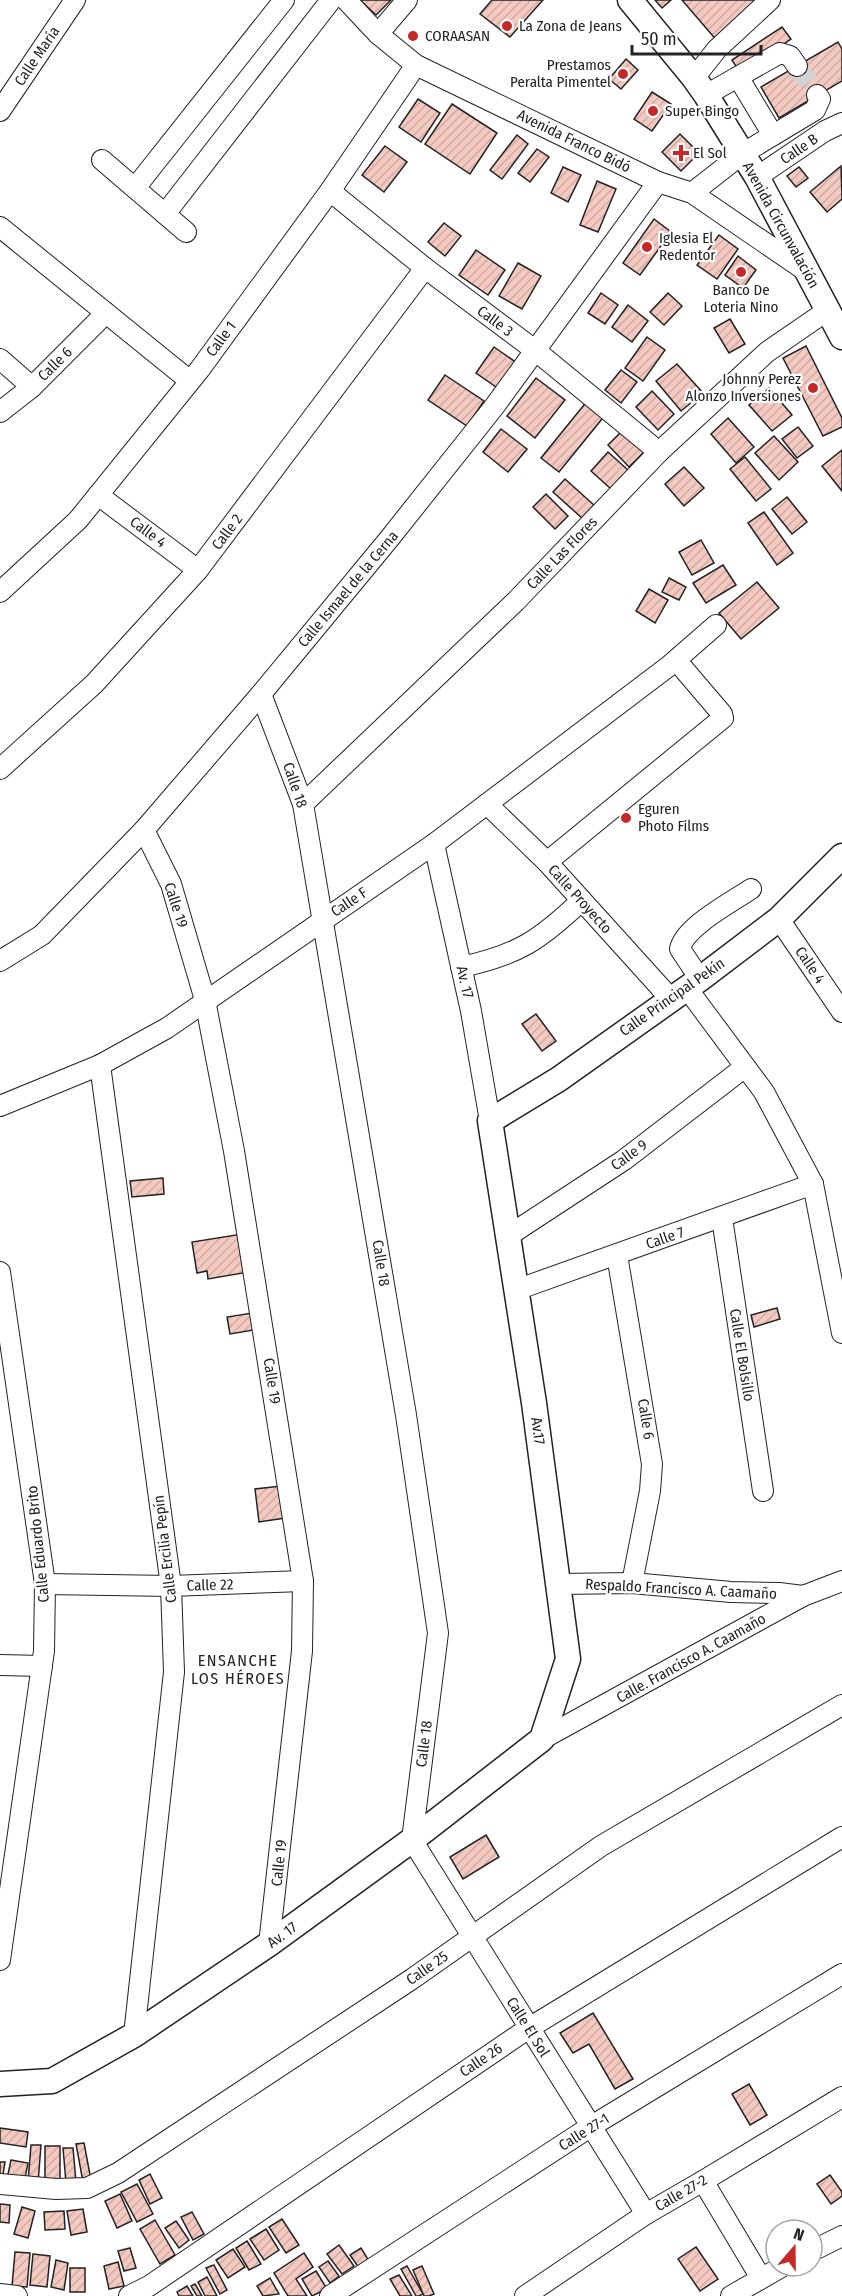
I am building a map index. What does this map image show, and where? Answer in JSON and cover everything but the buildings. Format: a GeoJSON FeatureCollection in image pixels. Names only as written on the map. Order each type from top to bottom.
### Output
{"type":"FeatureCollection","features":[{"type":"Feature","properties":{"kind":"main road","name":"Avenida Circunvalación"},"geometry":{"type":"LineString","coordinates":[[630,0],[700,87],[757,177],[842,337]]}},
{"type":"Feature","properties":{"kind":"main road","name":"Calle Principal Pekín"},"geometry":{"type":"LineString","coordinates":[[490,1121],[559,1079],[779,919],[842,856]]}},
{"type":"Feature","properties":{"kind":"main road","name":"Av.17"},"geometry":{"type":"LineString","coordinates":[[490,1121],[534,1403],[568,1659],[542,1739]]}},
{"type":"Feature","properties":{"kind":"main road","name":"Av. 17"},"geometry":{"type":"LineString","coordinates":[[0,2084],[52,2081],[134,2035],[269,1944],[412,1840],[542,1739]]}},
{"type":"Feature","properties":{"kind":"street","name":"Calle María"},"geometry":{"type":"LineString","coordinates":[[0,111],[75,0]]}},
{"type":"Feature","properties":{"kind":"street"},"geometry":{"type":"LineString","coordinates":[[135,188],[284,0]]}},
{"type":"Feature","properties":{"kind":"street"},"geometry":{"type":"LineString","coordinates":[[165,214],[331,0]]}},
{"type":"Feature","properties":{"kind":"street","name":"Avenida Franco Bidó"},"geometry":{"type":"LineString","coordinates":[[346,0],[378,34],[416,64],[658,182],[692,193],[808,272]]}},
{"type":"Feature","properties":{"kind":"street"},"geometry":{"type":"LineString","coordinates":[[378,34],[407,0]]}},
{"type":"Feature","properties":{"kind":"street"},"geometry":{"type":"LineString","coordinates":[[700,87],[717,49],[770,0]]}},
{"type":"Feature","properties":{"kind":"street"},"geometry":{"type":"LineString","coordinates":[[700,87],[738,77],[780,53],[790,56],[797,66]]}},
{"type":"Feature","properties":{"kind":"street","name":"Calle 1"},"geometry":{"type":"LineString","coordinates":[[0,592],[78,519],[190,381],[330,191],[416,64]]}},
{"type":"Feature","properties":{"kind":"street"},"geometry":{"type":"LineString","coordinates":[[738,77],[774,135]]}},
{"type":"Feature","properties":{"kind":"street"},"geometry":{"type":"LineString","coordinates":[[692,193],[742,154],[815,110],[820,99],[817,95]]}},
{"type":"Feature","properties":{"kind":"street","name":"Calle B"},"geometry":{"type":"LineString","coordinates":[[757,177],[825,131],[842,123]]}},
{"type":"Feature","properties":{"kind":"street"},"geometry":{"type":"LineString","coordinates":[[102,160],[186,232]]}},
{"type":"Feature","properties":{"kind":"street","name":"Calle Ismael de la Cerna"},"geometry":{"type":"LineString","coordinates":[[0,961],[42,935],[144,830],[261,694],[389,539],[536,351],[658,182]]}},
{"type":"Feature","properties":{"kind":"street","name":"Calle 3"},"geometry":{"type":"LineString","coordinates":[[330,191],[425,268],[536,351],[659,452]]}},
{"type":"Feature","properties":{"kind":"street"},"geometry":{"type":"LineString","coordinates":[[0,227],[190,381]]}},
{"type":"Feature","properties":{"kind":"street","name":"Calle 2"},"geometry":{"type":"LineString","coordinates":[[0,769],[94,684],[198,570],[425,268]]}},
{"type":"Feature","properties":{"kind":"street","name":"Calle Las Flores"},"geometry":{"type":"LineString","coordinates":[[303,804],[516,601],[659,452],[768,352],[828,310]]}},
{"type":"Feature","properties":{"kind":"street","name":"Calle 6"},"geometry":{"type":"LineString","coordinates":[[0,412],[32,387],[106,313]]}},
{"type":"Feature","properties":{"kind":"street"},"geometry":{"type":"LineString","coordinates":[[0,359],[32,387]]}},
{"type":"Feature","properties":{"kind":"street","name":"Calle 4"},"geometry":{"type":"LineString","coordinates":[[98,495],[198,570]]}},
{"type":"Feature","properties":{"kind":"street","name":"Calle F"},"geometry":{"type":"LineString","coordinates":[[0,1106],[100,1065],[167,1028],[434,844],[676,660],[716,625]]}},
{"type":"Feature","properties":{"kind":"street"},"geometry":{"type":"LineString","coordinates":[[547,862],[723,718],[676,660]]}},
{"type":"Feature","properties":{"kind":"street","name":"Calle 18"},"geometry":{"type":"LineString","coordinates":[[261,694],[303,804],[404,1404],[438,1633],[412,1840]]}},
{"type":"Feature","properties":{"kind":"street","name":"Calle Proyecto"},"geometry":{"type":"LineString","coordinates":[[487,804],[547,862],[581,901],[685,988]]}},
{"type":"Feature","properties":{"kind":"street","name":"Calle 19"},"geometry":{"type":"LineString","coordinates":[[144,830],[171,884],[205,1000],[234,1151],[303,1581],[302,1651],[269,1944]]}},
{"type":"Feature","properties":{"kind":"street","name":"Av. 17"},"geometry":{"type":"LineString","coordinates":[[434,844],[471,1011],[490,1121]]}},
{"type":"Feature","properties":{"kind":"street"},"geometry":{"type":"LineString","coordinates":[[751,889],[689,932],[681,942],[685,988],[764,1092],[813,1184],[839,1302],[842,1333]]}},
{"type":"Feature","properties":{"kind":"street"},"geometry":{"type":"LineString","coordinates":[[461,967],[495,960],[515,952],[543,935],[581,901]]}},
{"type":"Feature","properties":{"kind":"street","name":"Calle 4"},"geometry":{"type":"LineString","coordinates":[[779,919],[842,1012]]}},
{"type":"Feature","properties":{"kind":"street","name":"Calle Ercilia Pepín"},"geometry":{"type":"LineString","coordinates":[[100,1065],[171,1586],[174,1672],[134,2035]]}},
{"type":"Feature","properties":{"kind":"street","name":"Calle 9"},"geometry":{"type":"LineString","coordinates":[[508,1236],[624,1160],[745,1067]]}},
{"type":"Feature","properties":{"kind":"street","name":"Calle 7"},"geometry":{"type":"LineString","coordinates":[[516,1290],[813,1184]]}},
{"type":"Feature","properties":{"kind":"street","name":"Calle El Bolsillo"},"geometry":{"type":"LineString","coordinates":[[722,1218],[763,1491]]}},
{"type":"Feature","properties":{"kind":"street","name":"Calle 6"},"geometry":{"type":"LineString","coordinates":[[618,1254],[652,1464],[650,1491],[632,1583]]}},
{"type":"Feature","properties":{"kind":"street","name":"Calle Eduardo Brito"},"geometry":{"type":"LineString","coordinates":[[0,1272],[45,1584],[45,1650],[0,1960]]}},
{"type":"Feature","properties":{"kind":"street","name":"Calle 22"},"geometry":{"type":"LineString","coordinates":[[45,1584],[171,1586],[303,1581]]}},
{"type":"Feature","properties":{"kind":"street","name":"Calle. Francisco A. Caamaño"},"geometry":{"type":"LineString","coordinates":[[542,1739],[803,1596],[842,1581]]}},
{"type":"Feature","properties":{"kind":"street","name":"Respaldo Francisco A. Caamaño"},"geometry":{"type":"LineString","coordinates":[[559,1584],[632,1583],[803,1596]]}},
{"type":"Feature","properties":{"kind":"street"},"geometry":{"type":"LineString","coordinates":[[0,1665],[42,1666]]}},
{"type":"Feature","properties":{"kind":"street","name":"Calle 25"},"geometry":{"type":"LineString","coordinates":[[0,2184],[56,2189],[87,2188],[118,2173],[412,1979],[601,1846],[842,1705]]}},
{"type":"Feature","properties":{"kind":"street","name":"Calle 26"},"geometry":{"type":"LineString","coordinates":[[129,2296],[148,2286],[529,2028],[842,1837]]}},
{"type":"Feature","properties":{"kind":"street","name":"Calle El Sol"},"geometry":{"type":"LineString","coordinates":[[412,1840],[646,2214]]}},
{"type":"Feature","properties":{"kind":"street","name":"Calle 27-1"},"geometry":{"type":"LineString","coordinates":[[330,2296],[590,2127],[842,1974]]}},
{"type":"Feature","properties":{"kind":"street","name":"Calle 27-2"},"geometry":{"type":"LineString","coordinates":[[525,2296],[646,2214],[842,2097]]}},
{"type":"Feature","properties":{"kind":"street"},"geometry":{"type":"LineString","coordinates":[[703,2181],[761,2278]]}},
{"type":"Feature","properties":{"kind":"street"},"geometry":{"type":"LineString","coordinates":[[824,2245],[842,2236]]}},
{"type":"Feature","properties":{"kind":"street"},"geometry":{"type":"LineString","coordinates":[[731,2296],[764,2276]]}},
{"type":"Feature","properties":{"kind":"street"},"geometry":{"type":"LineString","coordinates":[[0,2294],[17,2296]]}},
{"type":"Feature","properties":{"kind":"tunnel"},"geometry":{"type":"LineString","coordinates":[[797,66],[817,95]]}},
{"type":"Feature","properties":{"kind":"place","name":"La Zona de Jeans"},"geometry":{"type":"Point","coordinates":[507,26]}},
{"type":"Feature","properties":{"kind":"place","name":"CORAASAN"},"geometry":{"type":"Point","coordinates":[413,36]}},
{"type":"Feature","properties":{"kind":"place","name":"Prestamos Peralta Pimentel"},"geometry":{"type":"Point","coordinates":[623,74]}},
{"type":"Feature","properties":{"kind":"place","name":"Super Bingo"},"geometry":{"type":"Point","coordinates":[653,111]}},
{"type":"Feature","properties":{"kind":"place","name":"El Sol"},"geometry":{"type":"Point","coordinates":[681,153]}},
{"type":"Feature","properties":{"kind":"place","name":"Iglesia El Redentor"},"geometry":{"type":"Point","coordinates":[647,247]}},
{"type":"Feature","properties":{"kind":"place","name":"Banco De Loteria Nino"},"geometry":{"type":"Point","coordinates":[741,272]}},
{"type":"Feature","properties":{"kind":"place","name":"Johnny Perez Alonzo Inversiones"},"geometry":{"type":"Point","coordinates":[813,388]}},
{"type":"Feature","properties":{"kind":"place","name":"Eguren Photo Films"},"geometry":{"type":"Point","coordinates":[626,818]}},
{"type":"Feature","properties":{"kind":"district","name":"ENSANCHE LOS HÉROES"},"geometry":{"type":"Point","coordinates":[238,1669]}}]}
